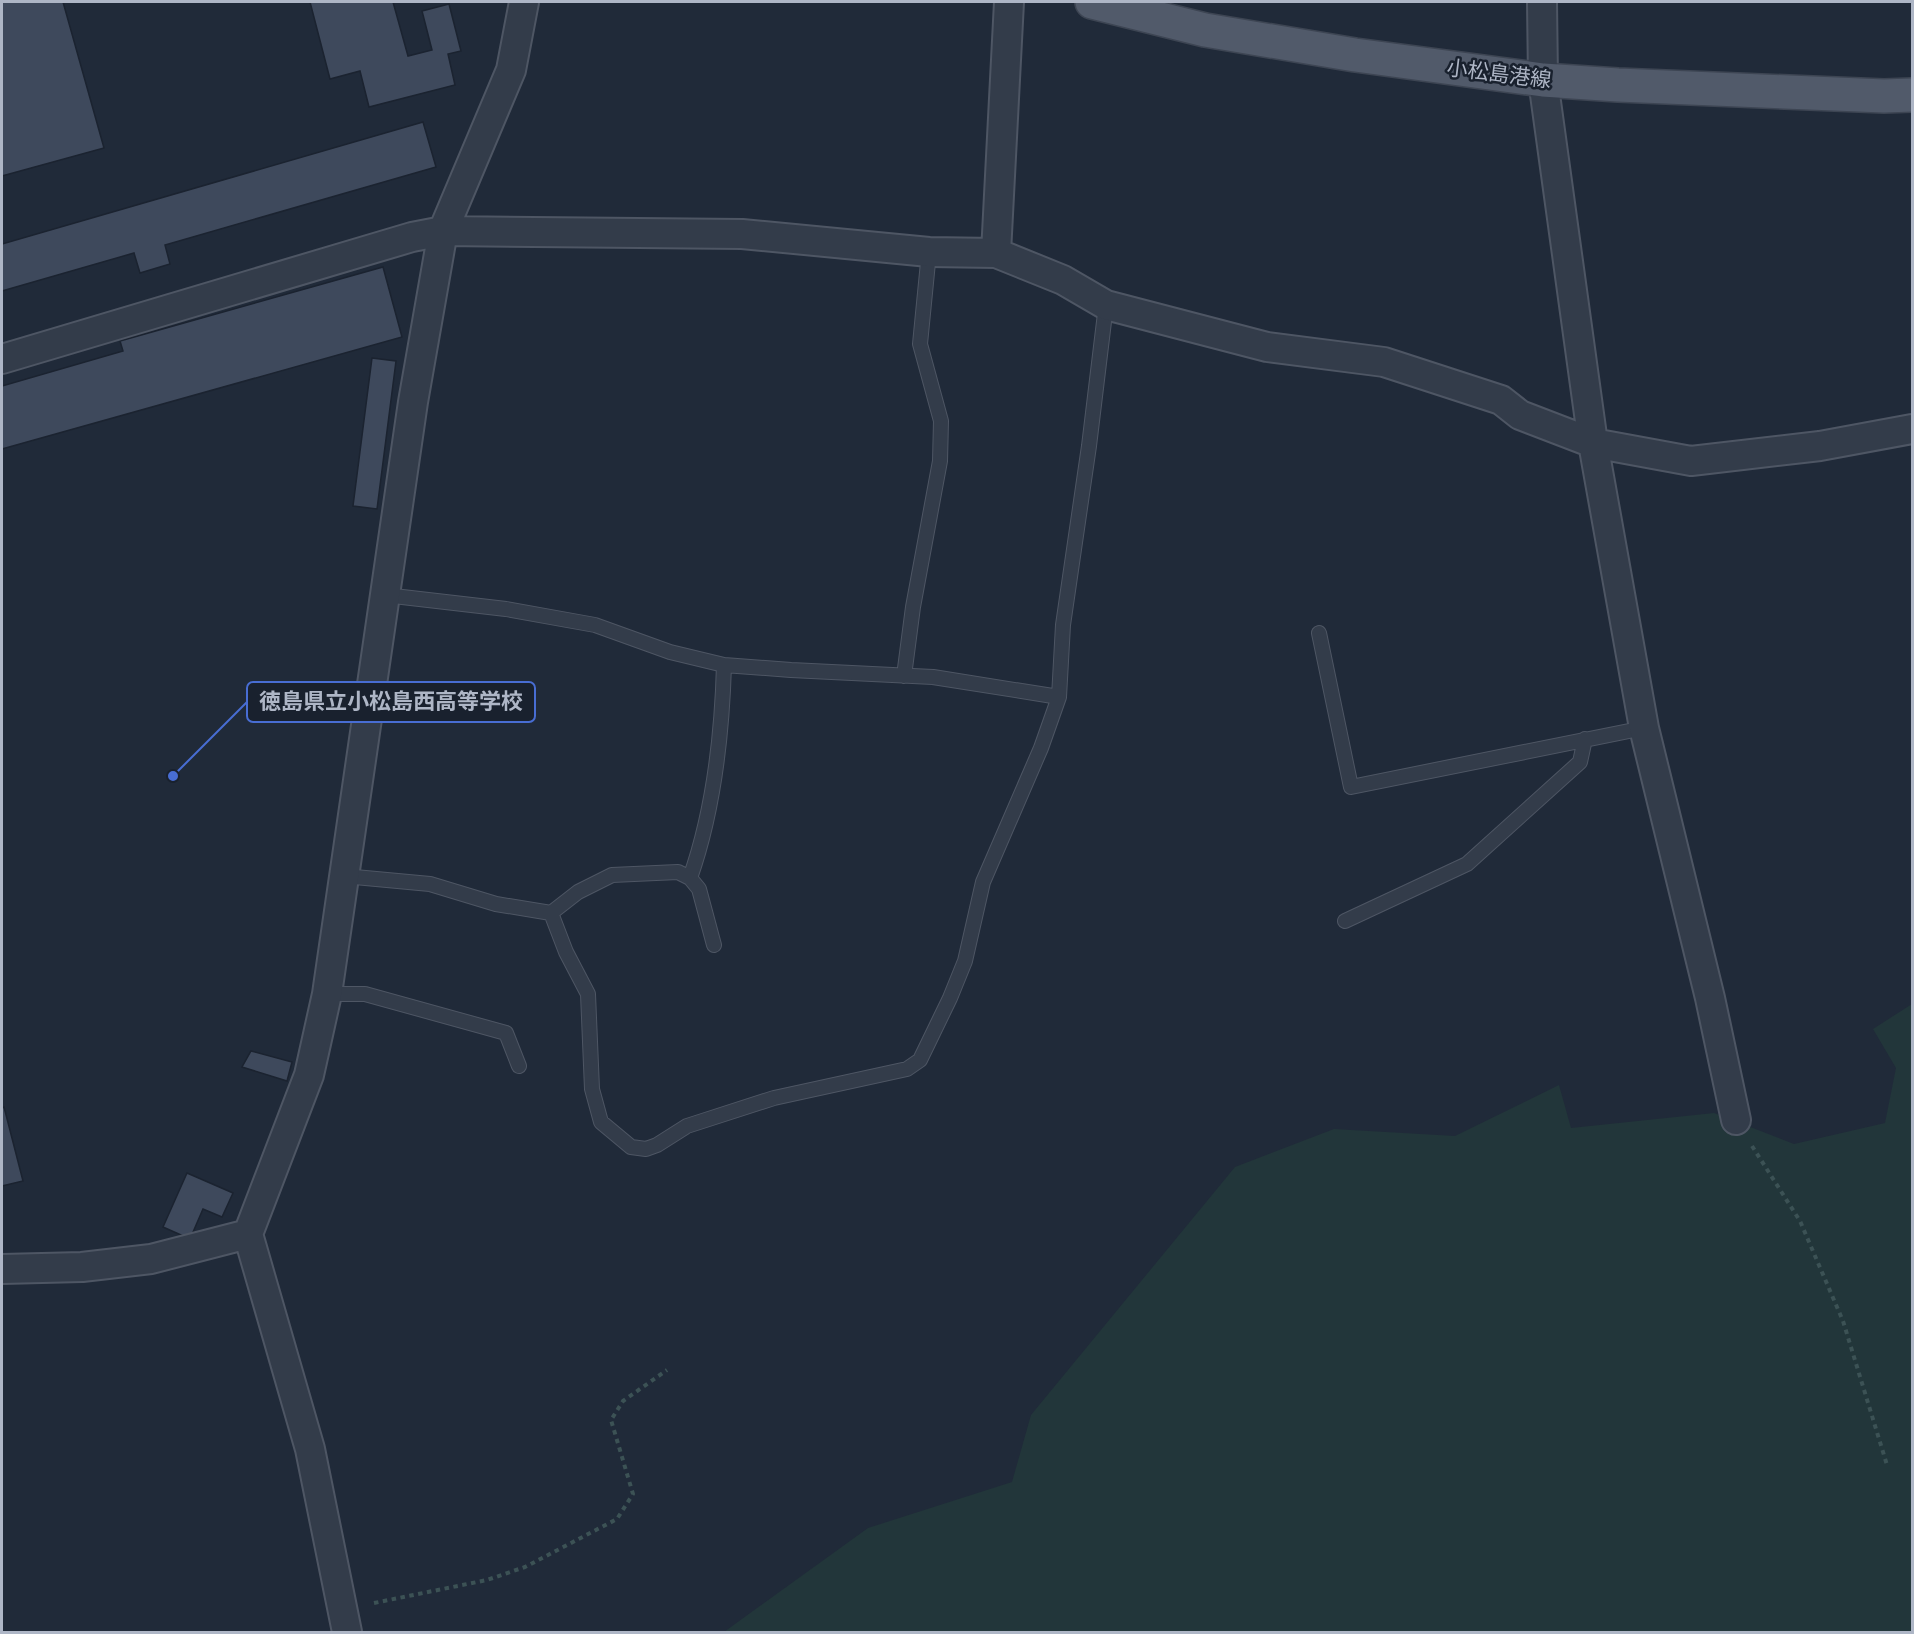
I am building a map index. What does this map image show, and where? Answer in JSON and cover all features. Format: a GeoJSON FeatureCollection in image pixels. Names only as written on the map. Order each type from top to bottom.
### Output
{"type":"FeatureCollection","features":[{"type":"Feature","properties":{"kind":"main road","name":"小松島港線"},"geometry":{"type":"LineString","coordinates":[[1092,2],[1205,30],[1355,55],[1543,80],[1884,96],[1912,95]]}},
{"type":"Feature","properties":{"kind":"street"},"geometry":{"type":"LineString","coordinates":[[346,1621],[310,1449],[248,1234],[309,1075],[327,994],[413,402],[443,231],[511,70],[524,2]]}},
{"type":"Feature","properties":{"kind":"street"},"geometry":{"type":"LineString","coordinates":[[996,253],[1010,2]]}},
{"type":"Feature","properties":{"kind":"street"},"geometry":{"type":"LineString","coordinates":[[1542,2],[1543,80],[1593,443],[1644,728],[1710,998],[1736,1120]]}},
{"type":"Feature","properties":{"kind":"street"},"geometry":{"type":"LineString","coordinates":[[2,359],[412,237],[443,231],[742,234],[929,252],[996,253],[1063,280],[1106,305],[1267,347],[1384,362],[1501,400],[1520,415],[1593,443],[1690,461],[1820,446],[1912,429]]}},
{"type":"Feature","properties":{"kind":"street"},"geometry":{"type":"LineString","coordinates":[[2,1269],[82,1267],[151,1259],[248,1234]]}},
{"type":"Feature","properties":{"kind":"lane"},"geometry":{"type":"LineString","coordinates":[[904,676],[913,607],[940,461],[941,421],[920,344],[929,252]]}},
{"type":"Feature","properties":{"kind":"lane"},"geometry":{"type":"LineString","coordinates":[[551,913],[566,952],[588,994],[592,1089],[601,1122],[631,1147],[646,1149],[687,1126],[774,1098],[907,1069],[920,1060],[965,961],[983,882],[1041,748],[1059,697],[1063,625],[1089,446],[1106,305]]}},
{"type":"Feature","properties":{"kind":"lane"},"geometry":{"type":"LineString","coordinates":[[385,595],[506,609],[595,625],[670,652],[724,665],[933,677],[1059,697]]}},
{"type":"Feature","properties":{"kind":"lane"},"geometry":{"type":"LineString","coordinates":[[1319,633],[1351,787],[1644,728]]}},
{"type":"Feature","properties":{"kind":"lane"},"geometry":{"type":"LineString","coordinates":[[690,878],[703,841],[723,723],[724,665]]}},
{"type":"Feature","properties":{"kind":"lane"},"geometry":{"type":"LineString","coordinates":[[1346,921],[1467,864],[1580,762],[1585,740]]}},
{"type":"Feature","properties":{"kind":"lane"},"geometry":{"type":"LineString","coordinates":[[344,876],[430,884],[496,904],[551,913],[579,892],[612,875],[678,872],[690,878],[699,889],[714,945]]}},
{"type":"Feature","properties":{"kind":"lane"},"geometry":{"type":"LineString","coordinates":[[327,994],[364,994],[506,1033],[519,1066]]}},
{"type":"Feature","properties":{"kind":"path"},"geometry":{"type":"LineString","coordinates":[[1736,1120],[1805,1231],[1843,1322],[1887,1465]]}},
{"type":"Feature","properties":{"kind":"path"},"geometry":{"type":"LineString","coordinates":[[346,1621],[525,1567],[617,1519],[633,1494],[611,1420],[623,1401],[667,1370]]}},
{"type":"Feature","properties":{"kind":"green space"},"geometry":{"type":"Polygon","coordinates":[[[1912,1004],[1912,1632],[724,1632],[868,1528],[1012,1482],[1031,1415],[1235,1167],[1334,1129],[1455,1136],[1559,1085],[1571,1128],[1714,1113],[1794,1144],[1885,1123],[1896,1068],[1873,1029],[1912,1004]]]}},
{"type":"Feature","properties":{"kind":"building"},"geometry":{"type":"Polygon","coordinates":[[[2,2],[63,2],[104,148],[2,176],[2,2]]]}},
{"type":"Feature","properties":{"kind":"building"},"geometry":{"type":"Polygon","coordinates":[[[310,2],[393,2],[408,56],[432,50],[422,11],[449,4],[461,51],[448,54],[455,85],[369,107],[360,71],[330,79],[310,2]]]}},
{"type":"Feature","properties":{"kind":"building"},"geometry":{"type":"Polygon","coordinates":[[[423,122],[436,167],[165,245],[170,264],[140,273],[134,253],[2,291],[2,244],[423,122]]]}},
{"type":"Feature","properties":{"kind":"building"},"geometry":{"type":"Polygon","coordinates":[[[383,267],[402,337],[2,449],[2,386],[123,351],[120,341],[383,267]]]}},
{"type":"Feature","properties":{"kind":"building"},"geometry":{"type":"Polygon","coordinates":[[[372,358],[396,361],[377,509],[353,506],[372,358]]]}},
{"type":"Feature","properties":{"kind":"building"},"geometry":{"type":"Polygon","coordinates":[[[251,1051],[292,1062],[287,1081],[242,1067],[251,1051]]]}},
{"type":"Feature","properties":{"kind":"building"},"geometry":{"type":"Polygon","coordinates":[[[4,1107],[23,1181],[2,1186],[2,1108],[4,1107]]]}},
{"type":"Feature","properties":{"kind":"building"},"geometry":{"type":"Polygon","coordinates":[[[187,1173],[233,1193],[222,1217],[203,1209],[190,1239],[163,1227],[187,1173]]]}},
{"type":"Feature","properties":{"kind":"place","name":"徳島県立小松島西高等学校"},"geometry":{"type":"Point","coordinates":[173,776]}}]}
